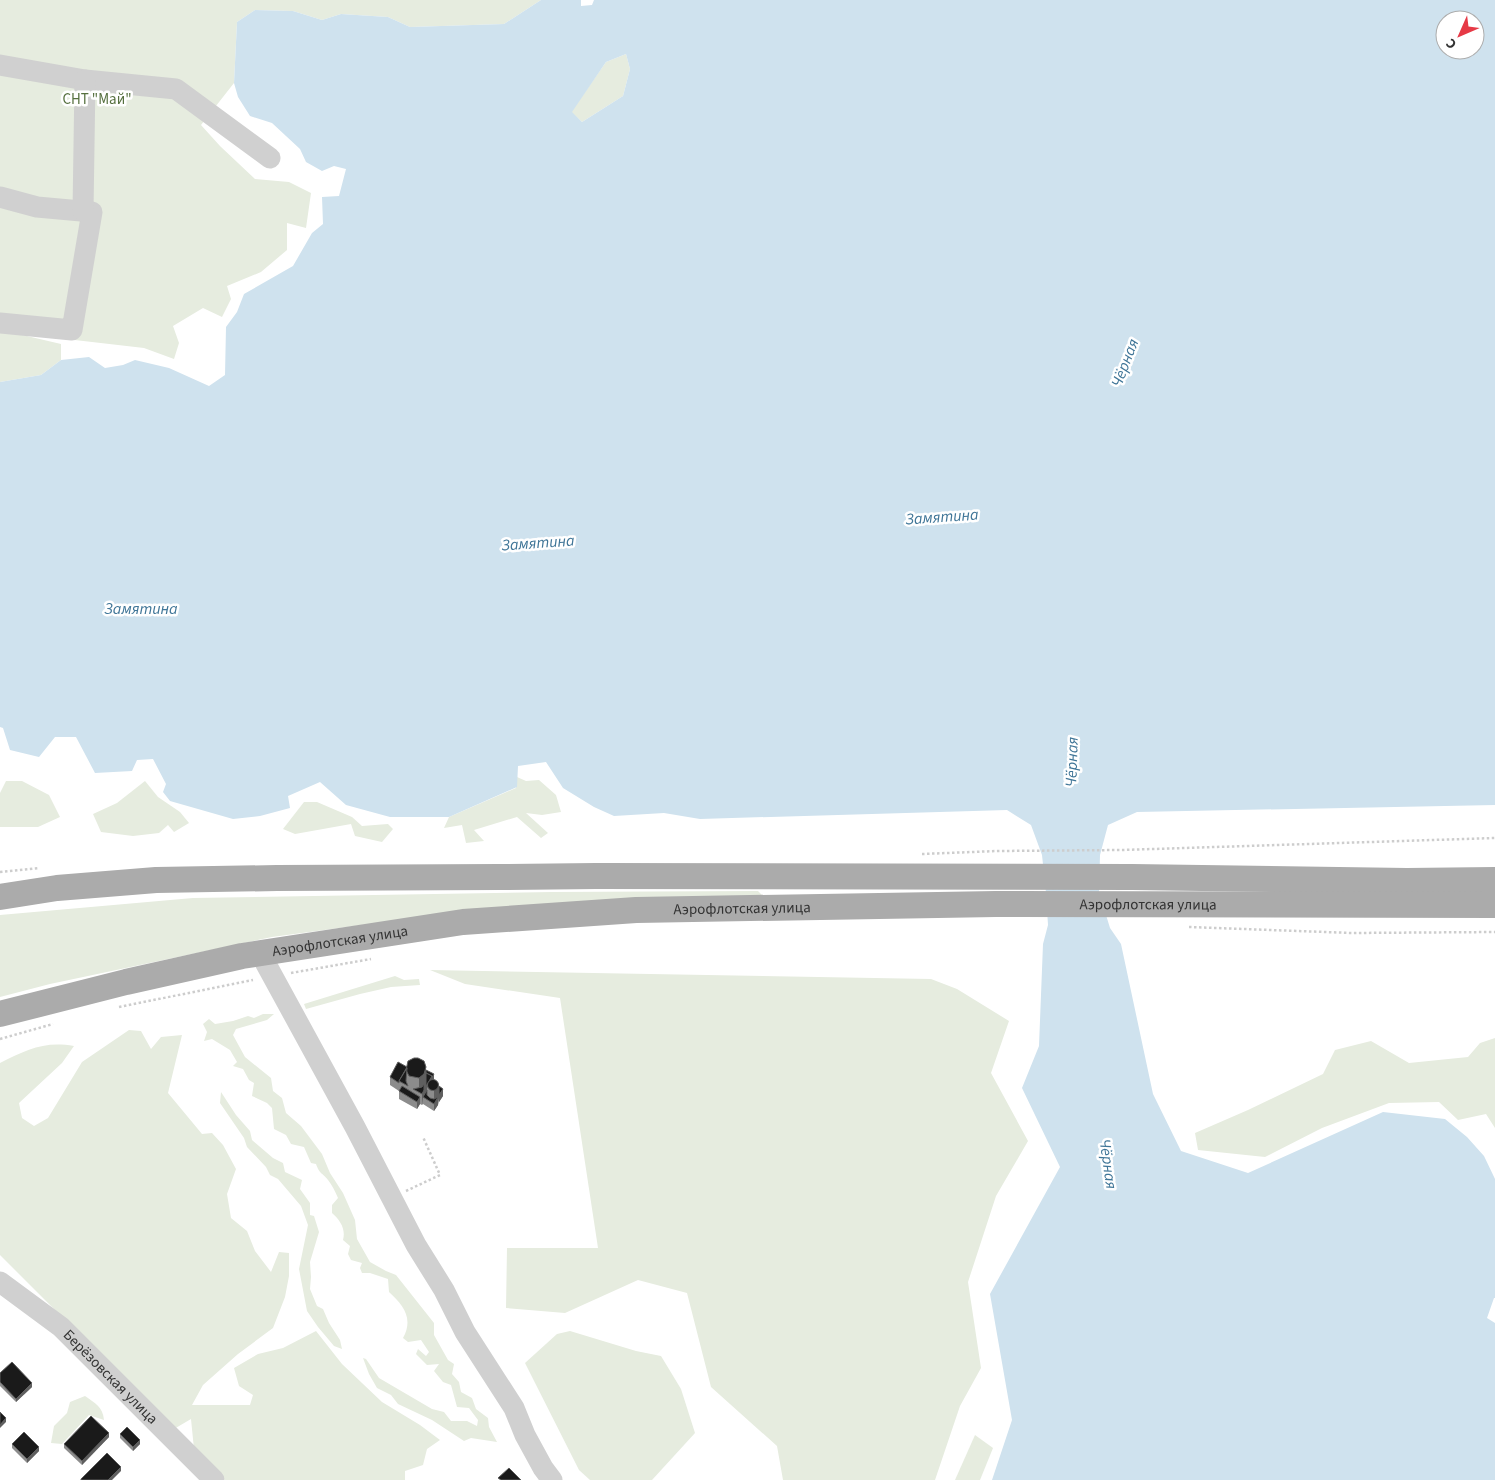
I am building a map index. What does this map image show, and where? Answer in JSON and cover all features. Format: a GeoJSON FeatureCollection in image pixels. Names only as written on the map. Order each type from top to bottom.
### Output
{"type":"FeatureCollection","features":[{"type":"Feature","properties":{"kind":"main road","name":"Аэрофлотская улица"},"geometry":{"type":"LineString","coordinates":[[0,897],[57,888],[166,880],[596,876],[1495,880]]}},
{"type":"Feature","properties":{"kind":"main road","name":"Аэрофлотская улица"},"geometry":{"type":"LineString","coordinates":[[0,1014],[126,982],[260,953],[462,922],[626,911],[996,904],[1495,905]]}},
{"type":"Feature","properties":{"kind":"street"},"geometry":{"type":"LineString","coordinates":[[0,65],[85,80],[176,89],[270,158]]}},
{"type":"Feature","properties":{"kind":"street"},"geometry":{"type":"LineString","coordinates":[[83,211],[85,80]]}},
{"type":"Feature","properties":{"kind":"street"},"geometry":{"type":"LineString","coordinates":[[0,196],[37,207],[92,212],[72,330],[0,323]]}},
{"type":"Feature","properties":{"kind":"street"},"geometry":{"type":"LineString","coordinates":[[260,953],[416,1245],[444,1290],[465,1332],[514,1408],[525,1435],[543,1468],[552,1480]]}},
{"type":"Feature","properties":{"kind":"street","name":"Берёзовская улица"},"geometry":{"type":"LineString","coordinates":[[0,1282],[61,1327],[214,1480]]}},
{"type":"Feature","properties":{"kind":"path"},"geometry":{"type":"LineString","coordinates":[[997,851],[1122,850],[1495,838]]}},
{"type":"Feature","properties":{"kind":"path"},"geometry":{"type":"LineString","coordinates":[[1213,928],[1352,933],[1495,932]]}},
{"type":"Feature","properties":{"kind":"path"},"geometry":{"type":"LineString","coordinates":[[113,1008],[272,976],[376,958]]}},
{"type":"Feature","properties":{"kind":"path"},"geometry":{"type":"LineString","coordinates":[[0,1039],[56,1023]]}},
{"type":"Feature","properties":{"kind":"path"},"geometry":{"type":"LineString","coordinates":[[391,1198],[440,1175],[423,1137]]}},
{"type":"Feature","properties":{"kind":"green space","name":"СНТ \"Май\""},"geometry":{"type":"Polygon","coordinates":[[[0,0],[541,0],[504,24],[410,27],[388,17],[341,14],[322,20],[293,11],[255,10],[237,22],[234,83],[201,125],[255,179],[289,182],[311,193],[306,228],[287,223],[287,250],[261,272],[227,286],[231,299],[222,317],[203,308],[173,326],[179,343],[174,359],[144,348],[14,333],[61,344],[61,360],[41,375],[0,382],[0,0]]]}},
{"type":"Feature","properties":{"kind":"green space"},"geometry":{"type":"Polygon","coordinates":[[[626,54],[630,69],[623,96],[582,122],[571,112],[606,62],[626,54]]]}},
{"type":"Feature","properties":{"kind":"green space"},"geometry":{"type":"Polygon","coordinates":[[[517,777],[526,781],[539,780],[556,795],[561,812],[542,815],[526,813],[548,833],[541,838],[517,817],[474,830],[484,841],[466,843],[462,825],[444,828],[449,817],[516,788],[517,777]]]}},
{"type":"Feature","properties":{"kind":"green space"},"geometry":{"type":"Polygon","coordinates":[[[6,781],[22,781],[49,795],[60,817],[38,827],[0,827],[0,793],[6,781]]]}},
{"type":"Feature","properties":{"kind":"green space"},"geometry":{"type":"Polygon","coordinates":[[[145,781],[158,797],[180,812],[189,823],[174,832],[168,825],[159,833],[133,836],[101,832],[93,814],[117,803],[145,781]]]}},
{"type":"Feature","properties":{"kind":"green space"},"geometry":{"type":"Polygon","coordinates":[[[304,802],[317,802],[352,817],[362,826],[388,824],[393,829],[382,842],[355,836],[351,824],[295,834],[283,829],[304,802]]]}},
{"type":"Feature","properties":{"kind":"green space"},"geometry":{"type":"Polygon","coordinates":[[[758,891],[763,896],[429,916],[272,937],[50,984],[0,997],[0,915],[193,898],[552,892],[758,891]]]}},
{"type":"Feature","properties":{"kind":"green space"},"geometry":{"type":"Polygon","coordinates":[[[430,970],[931,979],[957,989],[1009,1021],[991,1073],[1028,1141],[996,1196],[968,1282],[981,1368],[960,1406],[935,1480],[783,1480],[777,1446],[711,1387],[687,1293],[638,1280],[565,1313],[506,1308],[507,1248],[598,1248],[560,998],[465,984],[430,970]]]}},
{"type":"Feature","properties":{"kind":"green space"},"geometry":{"type":"Polygon","coordinates":[[[395,976],[404,980],[419,979],[420,985],[391,987],[306,1009],[304,1004],[395,976]]]}},
{"type":"Feature","properties":{"kind":"green space"},"geometry":{"type":"Polygon","coordinates":[[[263,1014],[274,1014],[267,1020],[236,1029],[233,1035],[245,1057],[271,1078],[273,1091],[282,1098],[286,1113],[301,1126],[322,1154],[355,1220],[357,1239],[370,1262],[396,1275],[434,1323],[434,1335],[448,1360],[454,1364],[452,1374],[459,1382],[461,1392],[472,1398],[476,1409],[488,1418],[489,1427],[497,1442],[471,1438],[464,1441],[432,1420],[398,1404],[391,1395],[377,1388],[369,1374],[363,1358],[366,1359],[379,1378],[432,1409],[444,1412],[451,1421],[467,1421],[477,1426],[478,1420],[469,1408],[457,1407],[451,1385],[443,1382],[434,1371],[439,1364],[427,1365],[416,1354],[418,1349],[426,1356],[429,1352],[421,1340],[408,1342],[403,1338],[406,1331],[407,1318],[399,1302],[389,1292],[388,1279],[370,1273],[362,1273],[360,1268],[362,1263],[351,1260],[348,1254],[350,1246],[343,1240],[344,1232],[342,1225],[332,1213],[332,1205],[338,1198],[326,1177],[320,1172],[316,1164],[311,1163],[304,1147],[291,1144],[286,1135],[274,1129],[272,1108],[267,1103],[252,1096],[254,1083],[249,1080],[243,1069],[233,1066],[237,1062],[230,1050],[212,1039],[204,1041],[207,1032],[203,1024],[209,1019],[215,1024],[248,1016],[254,1018],[263,1014]]]}},
{"type":"Feature","properties":{"kind":"green space"},"geometry":{"type":"Polygon","coordinates":[[[129,1030],[141,1031],[151,1049],[161,1037],[182,1035],[168,1093],[202,1134],[212,1133],[223,1145],[236,1169],[227,1194],[231,1218],[247,1231],[255,1251],[271,1272],[279,1252],[289,1253],[289,1276],[285,1297],[273,1328],[238,1354],[203,1385],[192,1405],[250,1405],[253,1395],[239,1386],[234,1368],[258,1354],[283,1348],[316,1331],[342,1364],[382,1402],[420,1425],[440,1440],[427,1449],[423,1465],[405,1471],[405,1480],[225,1480],[194,1449],[191,1419],[174,1429],[0,1255],[0,1063],[44,1046],[74,1046],[62,1063],[19,1103],[22,1118],[34,1126],[48,1118],[82,1062],[129,1030]]]}},
{"type":"Feature","properties":{"kind":"green space"},"geometry":{"type":"Polygon","coordinates":[[[1495,1038],[1495,1128],[1486,1114],[1458,1120],[1439,1102],[1389,1103],[1322,1128],[1265,1157],[1198,1150],[1195,1133],[1323,1074],[1335,1050],[1371,1041],[1409,1063],[1468,1057],[1480,1043],[1495,1038]]]}},
{"type":"Feature","properties":{"kind":"green space"},"geometry":{"type":"Polygon","coordinates":[[[221,1092],[236,1115],[250,1131],[252,1140],[273,1158],[283,1163],[285,1172],[302,1180],[300,1189],[310,1203],[310,1215],[314,1216],[319,1232],[310,1262],[310,1289],[317,1306],[323,1309],[340,1340],[342,1349],[334,1346],[307,1311],[299,1269],[308,1225],[301,1206],[278,1179],[270,1175],[266,1167],[247,1147],[244,1138],[220,1103],[221,1092]]]}},
{"type":"Feature","properties":{"kind":"green space"},"geometry":{"type":"Polygon","coordinates":[[[570,1331],[636,1351],[661,1356],[681,1389],[695,1433],[652,1480],[590,1480],[579,1470],[525,1363],[557,1334],[570,1331]]]}},
{"type":"Feature","properties":{"kind":"green space"},"geometry":{"type":"Polygon","coordinates":[[[85,1396],[100,1409],[104,1420],[89,1415],[62,1444],[51,1443],[54,1426],[67,1413],[70,1402],[85,1396]]]}},
{"type":"Feature","properties":{"kind":"green space"},"geometry":{"type":"Polygon","coordinates":[[[975,1435],[993,1448],[980,1480],[955,1480],[975,1435]]]}},
{"type":"Feature","properties":{"kind":"water"},"geometry":{"type":"Polygon","coordinates":[[[541,0],[581,0],[581,6],[592,5],[594,0],[1495,0],[1495,805],[1137,812],[1108,825],[1100,855],[1099,892],[1110,928],[1121,944],[1153,1094],[1181,1151],[1248,1173],[1383,1112],[1445,1119],[1467,1137],[1484,1156],[1495,1179],[1495,1298],[1487,1318],[1495,1323],[1495,1480],[992,1480],[1012,1420],[990,1294],[1060,1167],[1022,1088],[1039,1046],[1043,944],[1048,925],[1042,855],[1031,825],[1007,810],[700,819],[664,813],[614,816],[594,807],[563,788],[546,762],[518,766],[517,787],[449,817],[390,817],[346,805],[320,782],[288,796],[290,808],[260,816],[233,819],[170,801],[163,792],[166,784],[153,759],[137,760],[132,771],[95,773],[76,737],[55,737],[39,757],[10,750],[3,728],[0,727],[0,382],[41,375],[61,360],[89,357],[105,368],[123,365],[135,360],[169,368],[209,386],[225,375],[226,327],[237,312],[244,294],[293,266],[312,233],[323,224],[322,197],[339,196],[346,169],[334,166],[322,171],[306,162],[300,149],[272,123],[250,116],[238,97],[234,83],[237,22],[255,10],[293,11],[322,20],[341,14],[388,17],[410,27],[504,24],[541,0]],[[626,54],[606,62],[572,112],[582,122],[623,96],[630,69],[626,54]]]}},
{"type":"Feature","properties":{"kind":"building"},"geometry":{"type":"Polygon","coordinates":[[[414,1058],[424,1061],[426,1067],[424,1074],[419,1078],[409,1076],[406,1070],[408,1061],[414,1058]]]}},
{"type":"Feature","properties":{"kind":"building"},"geometry":{"type":"Polygon","coordinates":[[[398,1062],[407,1067],[399,1083],[390,1077],[398,1062]]]}},
{"type":"Feature","properties":{"kind":"building"},"geometry":{"type":"Polygon","coordinates":[[[407,1068],[406,1081],[408,1086],[399,1081],[407,1068]]]}},
{"type":"Feature","properties":{"kind":"building"},"geometry":{"type":"Polygon","coordinates":[[[426,1070],[434,1074],[431,1079],[432,1076],[426,1073],[426,1070]]]}},
{"type":"Feature","properties":{"kind":"building"},"geometry":{"type":"Polygon","coordinates":[[[426,1073],[432,1076],[426,1086],[426,1073]]]}},
{"type":"Feature","properties":{"kind":"building"},"geometry":{"type":"Polygon","coordinates":[[[433,1079],[439,1085],[433,1091],[427,1085],[433,1079]]]}},
{"type":"Feature","properties":{"kind":"building"},"geometry":{"type":"Polygon","coordinates":[[[424,1084],[422,1094],[413,1089],[422,1087],[424,1084]]]}},
{"type":"Feature","properties":{"kind":"building"},"geometry":{"type":"Polygon","coordinates":[[[402,1086],[420,1097],[417,1102],[399,1091],[402,1086]]]}},
{"type":"Feature","properties":{"kind":"building"},"geometry":{"type":"Polygon","coordinates":[[[439,1086],[443,1089],[439,1095],[439,1086]]]}},
{"type":"Feature","properties":{"kind":"building"},"geometry":{"type":"Polygon","coordinates":[[[427,1090],[427,1095],[430,1098],[438,1097],[434,1104],[423,1097],[427,1090]]]}},
{"type":"Feature","properties":{"kind":"building"},"geometry":{"type":"Polygon","coordinates":[[[12,1362],[32,1383],[16,1399],[0,1382],[0,1373],[12,1362]]]}},
{"type":"Feature","properties":{"kind":"building"},"geometry":{"type":"Polygon","coordinates":[[[0,1412],[6,1418],[0,1425],[0,1412]]]}},
{"type":"Feature","properties":{"kind":"building"},"geometry":{"type":"Polygon","coordinates":[[[91,1416],[109,1433],[82,1461],[64,1444],[91,1416]]]}},
{"type":"Feature","properties":{"kind":"building"},"geometry":{"type":"Polygon","coordinates":[[[127,1427],[140,1440],[133,1447],[120,1434],[127,1427]]]}},
{"type":"Feature","properties":{"kind":"building"},"geometry":{"type":"Polygon","coordinates":[[[24,1432],[39,1447],[27,1459],[12,1444],[24,1432]]]}},
{"type":"Feature","properties":{"kind":"building"},"geometry":{"type":"Polygon","coordinates":[[[107,1453],[121,1467],[108,1480],[81,1480],[81,1479],[107,1453]]]}},
{"type":"Feature","properties":{"kind":"building"},"geometry":{"type":"Polygon","coordinates":[[[509,1468],[521,1480],[501,1480],[498,1478],[509,1468]]]}},
{"type":"Feature","properties":{"kind":"water label","name":"Чёрная"},"geometry":{"type":"Point","coordinates":[1125,363]}},
{"type":"Feature","properties":{"kind":"water label","name":"Замятина"},"geometry":{"type":"Point","coordinates":[942,517]}},
{"type":"Feature","properties":{"kind":"water label","name":"Замятина"},"geometry":{"type":"Point","coordinates":[538,543]}},
{"type":"Feature","properties":{"kind":"water label","name":"Замятина"},"geometry":{"type":"Point","coordinates":[141,609]}},
{"type":"Feature","properties":{"kind":"water label","name":"Чёрная"},"geometry":{"type":"Point","coordinates":[1072,762]}},
{"type":"Feature","properties":{"kind":"water label","name":"Чёрная"},"geometry":{"type":"Point","coordinates":[1108,1164]}}]}
